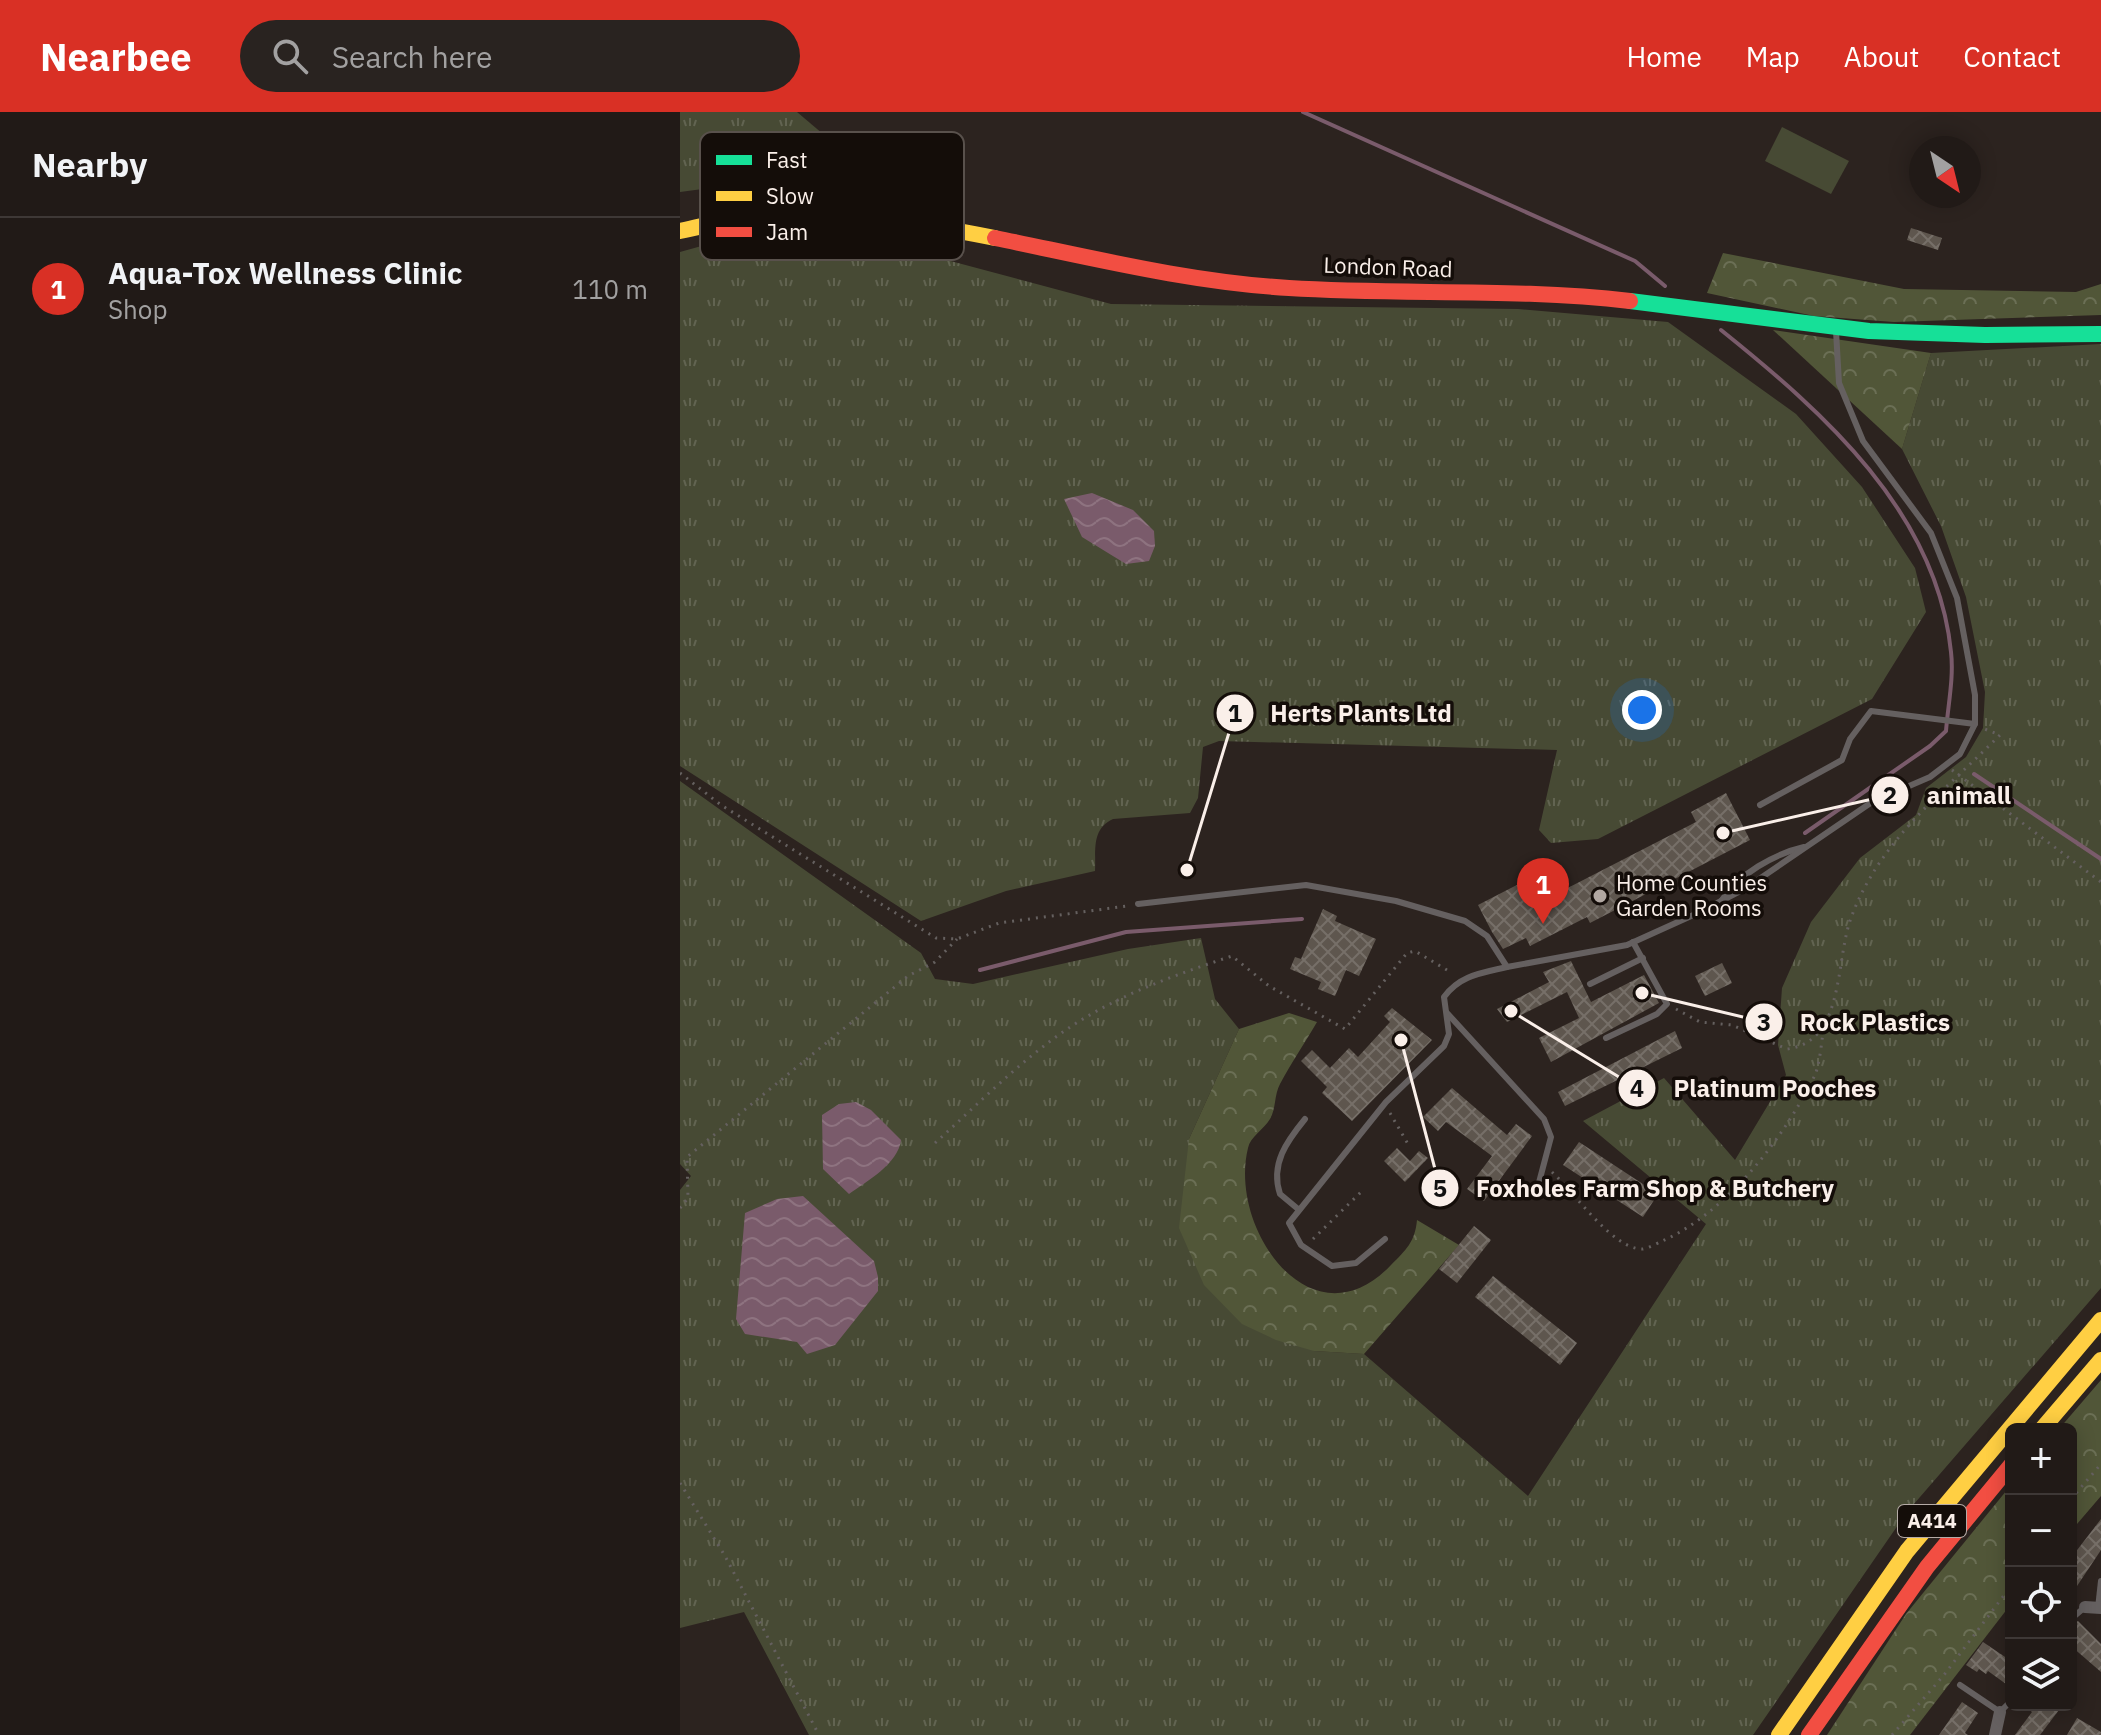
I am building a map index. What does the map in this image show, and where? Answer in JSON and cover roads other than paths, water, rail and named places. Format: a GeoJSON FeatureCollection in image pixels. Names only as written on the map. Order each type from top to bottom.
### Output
{"type":"FeatureCollection","features":[{"type":"Feature","properties":{"kind":"main road","name":"London Road"},"geometry":{"type":"LineString","coordinates":[[680,231],[700,227]]}},
{"type":"Feature","properties":{"kind":"main road","name":"London Road"},"geometry":{"type":"LineString","coordinates":[[964,234],[1102,262],[1249,285],[1595,297],[1835,327],[1950,334],[2101,334]]}},
{"type":"Feature","properties":{"kind":"main road","name":"A414"},"geometry":{"type":"LineString","coordinates":[[1779,1735],[1907,1551],[2101,1320]]}},
{"type":"Feature","properties":{"kind":"main road"},"geometry":{"type":"LineString","coordinates":[[2047,1423],[2101,1360]]}},
{"type":"Feature","properties":{"kind":"main road","name":"A414"},"geometry":{"type":"LineString","coordinates":[[1809,1735],[1927,1567],[2005,1472]]}},
{"type":"Feature","properties":{"kind":"street"},"geometry":{"type":"LineString","coordinates":[[1995,1735],[2000,1712]]}},
{"type":"Feature","properties":{"kind":"lane"},"geometry":{"type":"LineString","coordinates":[[1385,1239],[1356,1263],[1343,1267],[1322,1262],[1305,1247],[1289,1223],[1386,1102],[1448,1040],[1444,997],[1463,979],[1633,942],[1721,901],[1812,845],[1872,802],[1945,768],[1960,754],[1975,724],[1975,695],[1957,598],[1931,533],[1863,441],[1839,383],[1835,327]]}},
{"type":"Feature","properties":{"kind":"lane"},"geometry":{"type":"LineString","coordinates":[[1760,805],[1842,760],[1850,739],[1871,711],[1975,724]]}},
{"type":"Feature","properties":{"kind":"lane"},"geometry":{"type":"LineString","coordinates":[[1138,904],[1306,885],[1396,901],[1465,921],[1487,936],[1507,967]]}},
{"type":"Feature","properties":{"kind":"lane"},"geometry":{"type":"LineString","coordinates":[[1606,1038],[1657,1014],[1667,1004],[1633,942]]}},
{"type":"Feature","properties":{"kind":"lane"},"geometry":{"type":"LineString","coordinates":[[1590,984],[1643,958]]}},
{"type":"Feature","properties":{"kind":"lane"},"geometry":{"type":"LineString","coordinates":[[1444,1010],[1544,1119],[1551,1137],[1537,1190]]}},
{"type":"Feature","properties":{"kind":"lane"},"geometry":{"type":"LineString","coordinates":[[1298,1209],[1280,1194],[1277,1167],[1283,1150],[1305,1119]]}},
{"type":"Feature","properties":{"kind":"lane"},"geometry":{"type":"LineString","coordinates":[[2095,1608],[2101,1581]]}},
{"type":"Feature","properties":{"kind":"lane"},"geometry":{"type":"LineString","coordinates":[[1960,1685],[2000,1712],[2005,1707]]}},
{"type":"Feature","properties":{"kind":"water"},"geometry":{"type":"Polygon","coordinates":[[[1092,493],[1133,510],[1154,531],[1155,546],[1149,561],[1126,564],[1082,537],[1064,499],[1092,493]]]}},
{"type":"Feature","properties":{"kind":"water"},"geometry":{"type":"Polygon","coordinates":[[[856,1102],[871,1110],[901,1140],[899,1149],[888,1164],[849,1194],[823,1169],[822,1115],[839,1104],[856,1102]]]}},
{"type":"Feature","properties":{"kind":"water"},"geometry":{"type":"Polygon","coordinates":[[[803,1196],[874,1261],[878,1277],[878,1291],[835,1345],[807,1354],[797,1342],[745,1334],[736,1319],[745,1213],[777,1199],[803,1196]]]}},
{"type":"Feature","properties":{"kind":"waterway"},"geometry":{"type":"LineString","coordinates":[[1303,112],[1635,261],[1665,286]]}},
{"type":"Feature","properties":{"kind":"waterway"},"geometry":{"type":"LineString","coordinates":[[1721,330],[1798,395],[1835,431],[1869,469],[1899,510],[1924,554],[1941,601],[1951,652],[1946,731],[1930,746],[1805,833]]}},
{"type":"Feature","properties":{"kind":"waterway"},"geometry":{"type":"LineString","coordinates":[[1974,774],[2101,859]]}},
{"type":"Feature","properties":{"kind":"waterway"},"geometry":{"type":"LineString","coordinates":[[980,970],[1126,932],[1302,919]]}},
{"type":"Feature","properties":{"kind":"place","name":"animall"},"geometry":{"type":"Point","coordinates":[1723,833]}},
{"type":"Feature","properties":{"kind":"place","name":"Herts Plants Ltd"},"geometry":{"type":"Point","coordinates":[1187,870]}},
{"type":"Feature","properties":{"kind":"place","name":"Home Counties Garden Rooms"},"geometry":{"type":"Point","coordinates":[1600,896]}},
{"type":"Feature","properties":{"kind":"place","name":"Aqua-Tox Wellness Clinic"},"geometry":{"type":"Point","coordinates":[1543,924]}},
{"type":"Feature","properties":{"kind":"place","name":"Rock Plastics"},"geometry":{"type":"Point","coordinates":[1642,993]}},
{"type":"Feature","properties":{"kind":"place","name":"Platinum Pooches"},"geometry":{"type":"Point","coordinates":[1511,1011]}},
{"type":"Feature","properties":{"kind":"place","name":"Foxholes Farm Shop & Butchery"},"geometry":{"type":"Point","coordinates":[1401,1040]}}]}
